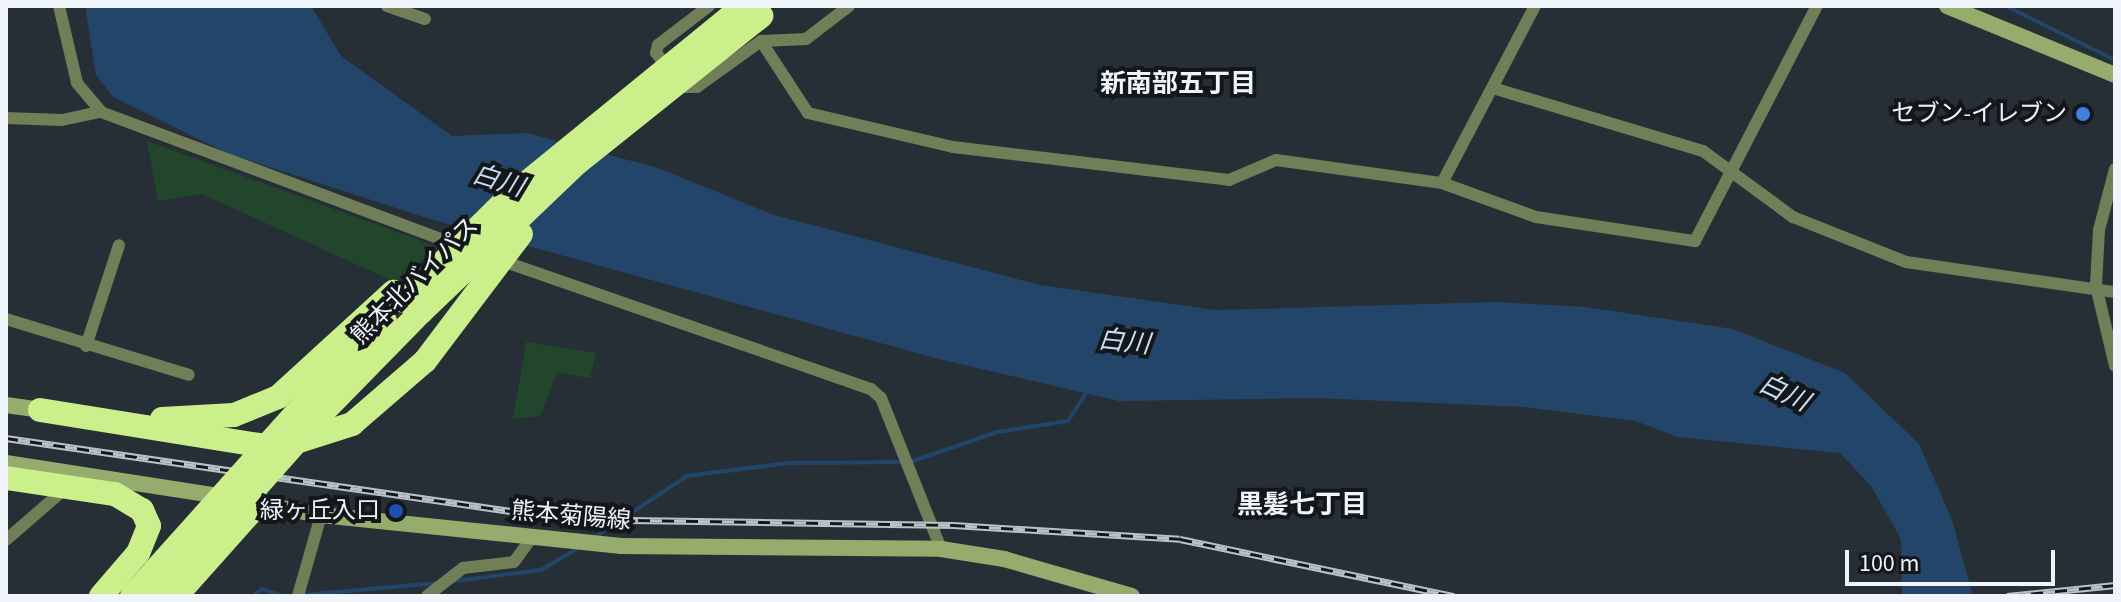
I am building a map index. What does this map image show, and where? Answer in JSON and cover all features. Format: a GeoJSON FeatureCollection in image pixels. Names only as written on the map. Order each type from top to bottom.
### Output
{"type":"FeatureCollection","features":[{"type":"Feature","properties":{"kind":"highway","name":"熊本北バイパス"},"geometry":{"type":"LineString","coordinates":[[406,302],[760,9]]}},
{"type":"Feature","properties":{"kind":"highway","name":"熊本北バイパス"},"geometry":{"type":"LineString","coordinates":[[160,596],[314,408],[406,302],[508,198],[760,9]]}},
{"type":"Feature","properties":{"kind":"highway"},"geometry":{"type":"LineString","coordinates":[[40,410],[277,448],[352,424],[425,361],[577,163]]}},
{"type":"Feature","properties":{"kind":"highway"},"geometry":{"type":"LineString","coordinates":[[40,410],[61,406],[195,420],[234,415],[293,387],[406,302]]}},
{"type":"Feature","properties":{"kind":"highway","name":"熊本北バイパス"},"geometry":{"type":"LineString","coordinates":[[132,596],[314,408]]}},
{"type":"Feature","properties":{"kind":"highway"},"geometry":{"type":"LineString","coordinates":[[6,478],[72,481],[115,494],[142,510],[149,526],[138,553],[101,596]]}},
{"type":"Feature","properties":{"kind":"highway"},"geometry":{"type":"LineString","coordinates":[[176,596],[258,504]]}},
{"type":"Feature","properties":{"kind":"main road"},"geometry":{"type":"LineString","coordinates":[[1947,6],[2115,75]]}},
{"type":"Feature","properties":{"kind":"main road"},"geometry":{"type":"LineString","coordinates":[[6,405],[40,410]]}},
{"type":"Feature","properties":{"kind":"main road","name":"熊本菊陽線"},"geometry":{"type":"LineString","coordinates":[[6,463],[72,481],[321,515],[621,546],[941,549],[1004,559],[1132,596]]}},
{"type":"Feature","properties":{"kind":"street"},"geometry":{"type":"LineString","coordinates":[[59,6],[77,83],[101,112],[375,217],[871,389],[881,398],[941,549]]}},
{"type":"Feature","properties":{"kind":"street"},"geometry":{"type":"LineString","coordinates":[[387,6],[425,19]]}},
{"type":"Feature","properties":{"kind":"street"},"geometry":{"type":"LineString","coordinates":[[709,6],[658,45],[656,53],[684,87],[697,87],[761,41],[806,39],[849,6]]}},
{"type":"Feature","properties":{"kind":"street"},"geometry":{"type":"LineString","coordinates":[[1442,183],[1535,6]]}},
{"type":"Feature","properties":{"kind":"street"},"geometry":{"type":"LineString","coordinates":[[761,41],[808,113],[953,147],[1229,180],[1276,160],[1442,183],[1536,217],[1695,241],[1817,6]]}},
{"type":"Feature","properties":{"kind":"street"},"geometry":{"type":"LineString","coordinates":[[1493,88],[1703,151],[1829,235],[1906,262],[2096,286],[2115,292]]}},
{"type":"Feature","properties":{"kind":"street"},"geometry":{"type":"LineString","coordinates":[[6,118],[62,120],[101,112]]}},
{"type":"Feature","properties":{"kind":"street"},"geometry":{"type":"LineString","coordinates":[[2115,169],[2099,230],[2096,286],[2115,366]]}},
{"type":"Feature","properties":{"kind":"street"},"geometry":{"type":"LineString","coordinates":[[86,346],[119,245]]}},
{"type":"Feature","properties":{"kind":"street"},"geometry":{"type":"LineString","coordinates":[[6,319],[86,346],[189,375]]}},
{"type":"Feature","properties":{"kind":"street"},"geometry":{"type":"LineString","coordinates":[[6,540],[72,481]]}},
{"type":"Feature","properties":{"kind":"street"},"geometry":{"type":"LineString","coordinates":[[298,596],[321,515]]}},
{"type":"Feature","properties":{"kind":"street"},"geometry":{"type":"LineString","coordinates":[[427,596],[463,568],[514,562],[532,537]]}},
{"type":"Feature","properties":{"kind":"green space"},"geometry":{"type":"Polygon","coordinates":[[[147,141],[438,247],[395,282],[202,194],[158,201],[147,141]]]}},
{"type":"Feature","properties":{"kind":"green space"},"geometry":{"type":"Polygon","coordinates":[[[526,342],[596,353],[590,378],[557,373],[540,416],[513,419],[526,342]]]}},
{"type":"Feature","properties":{"kind":"water","name":"白川"},"geometry":{"type":"Polygon","coordinates":[[[85,6],[311,6],[341,56],[452,136],[527,133],[658,168],[774,215],[1040,285],[1215,310],[1497,302],[1585,307],[1733,329],[1845,373],[1919,444],[1952,520],[1973,596],[1902,596],[1901,539],[1871,486],[1840,453],[1677,437],[1636,421],[1525,407],[1317,398],[1119,401],[935,358],[430,219],[229,154],[113,97],[96,75],[85,6]]]}},
{"type":"Feature","properties":{"kind":"waterway"},"geometry":{"type":"LineString","coordinates":[[2006,6],[2115,60]]}},
{"type":"Feature","properties":{"kind":"waterway"},"geometry":{"type":"LineString","coordinates":[[595,537],[687,476],[789,463],[910,462],[997,432],[1068,421],[1089,389]]}},
{"type":"Feature","properties":{"kind":"waterway"},"geometry":{"type":"LineString","coordinates":[[454,581],[541,570],[578,548]]}},
{"type":"Feature","properties":{"kind":"waterway"},"geometry":{"type":"LineString","coordinates":[[303,595],[437,583]]}},
{"type":"Feature","properties":{"kind":"waterway"},"geometry":{"type":"LineString","coordinates":[[253,596],[262,589],[282,596]]}},
{"type":"Feature","properties":{"kind":"railway"},"geometry":{"type":"LineString","coordinates":[[6,438],[566,519],[953,525],[1180,539],[1454,596]]}},
{"type":"Feature","properties":{"kind":"railway"},"geometry":{"type":"LineString","coordinates":[[2007,596],[2115,585]]}},
{"type":"Feature","properties":{"kind":"place","name":"セブン-イレブン"},"geometry":{"type":"Point","coordinates":[2083,114]}},
{"type":"Feature","properties":{"kind":"place","name":"緑ヶ丘入口"},"geometry":{"type":"Point","coordinates":[396,511]}},
{"type":"Feature","properties":{"kind":"district","name":"新南部五丁目"},"geometry":{"type":"Point","coordinates":[1178,84]}},
{"type":"Feature","properties":{"kind":"district","name":"黒髪七丁目"},"geometry":{"type":"Point","coordinates":[1302,505]}}]}
